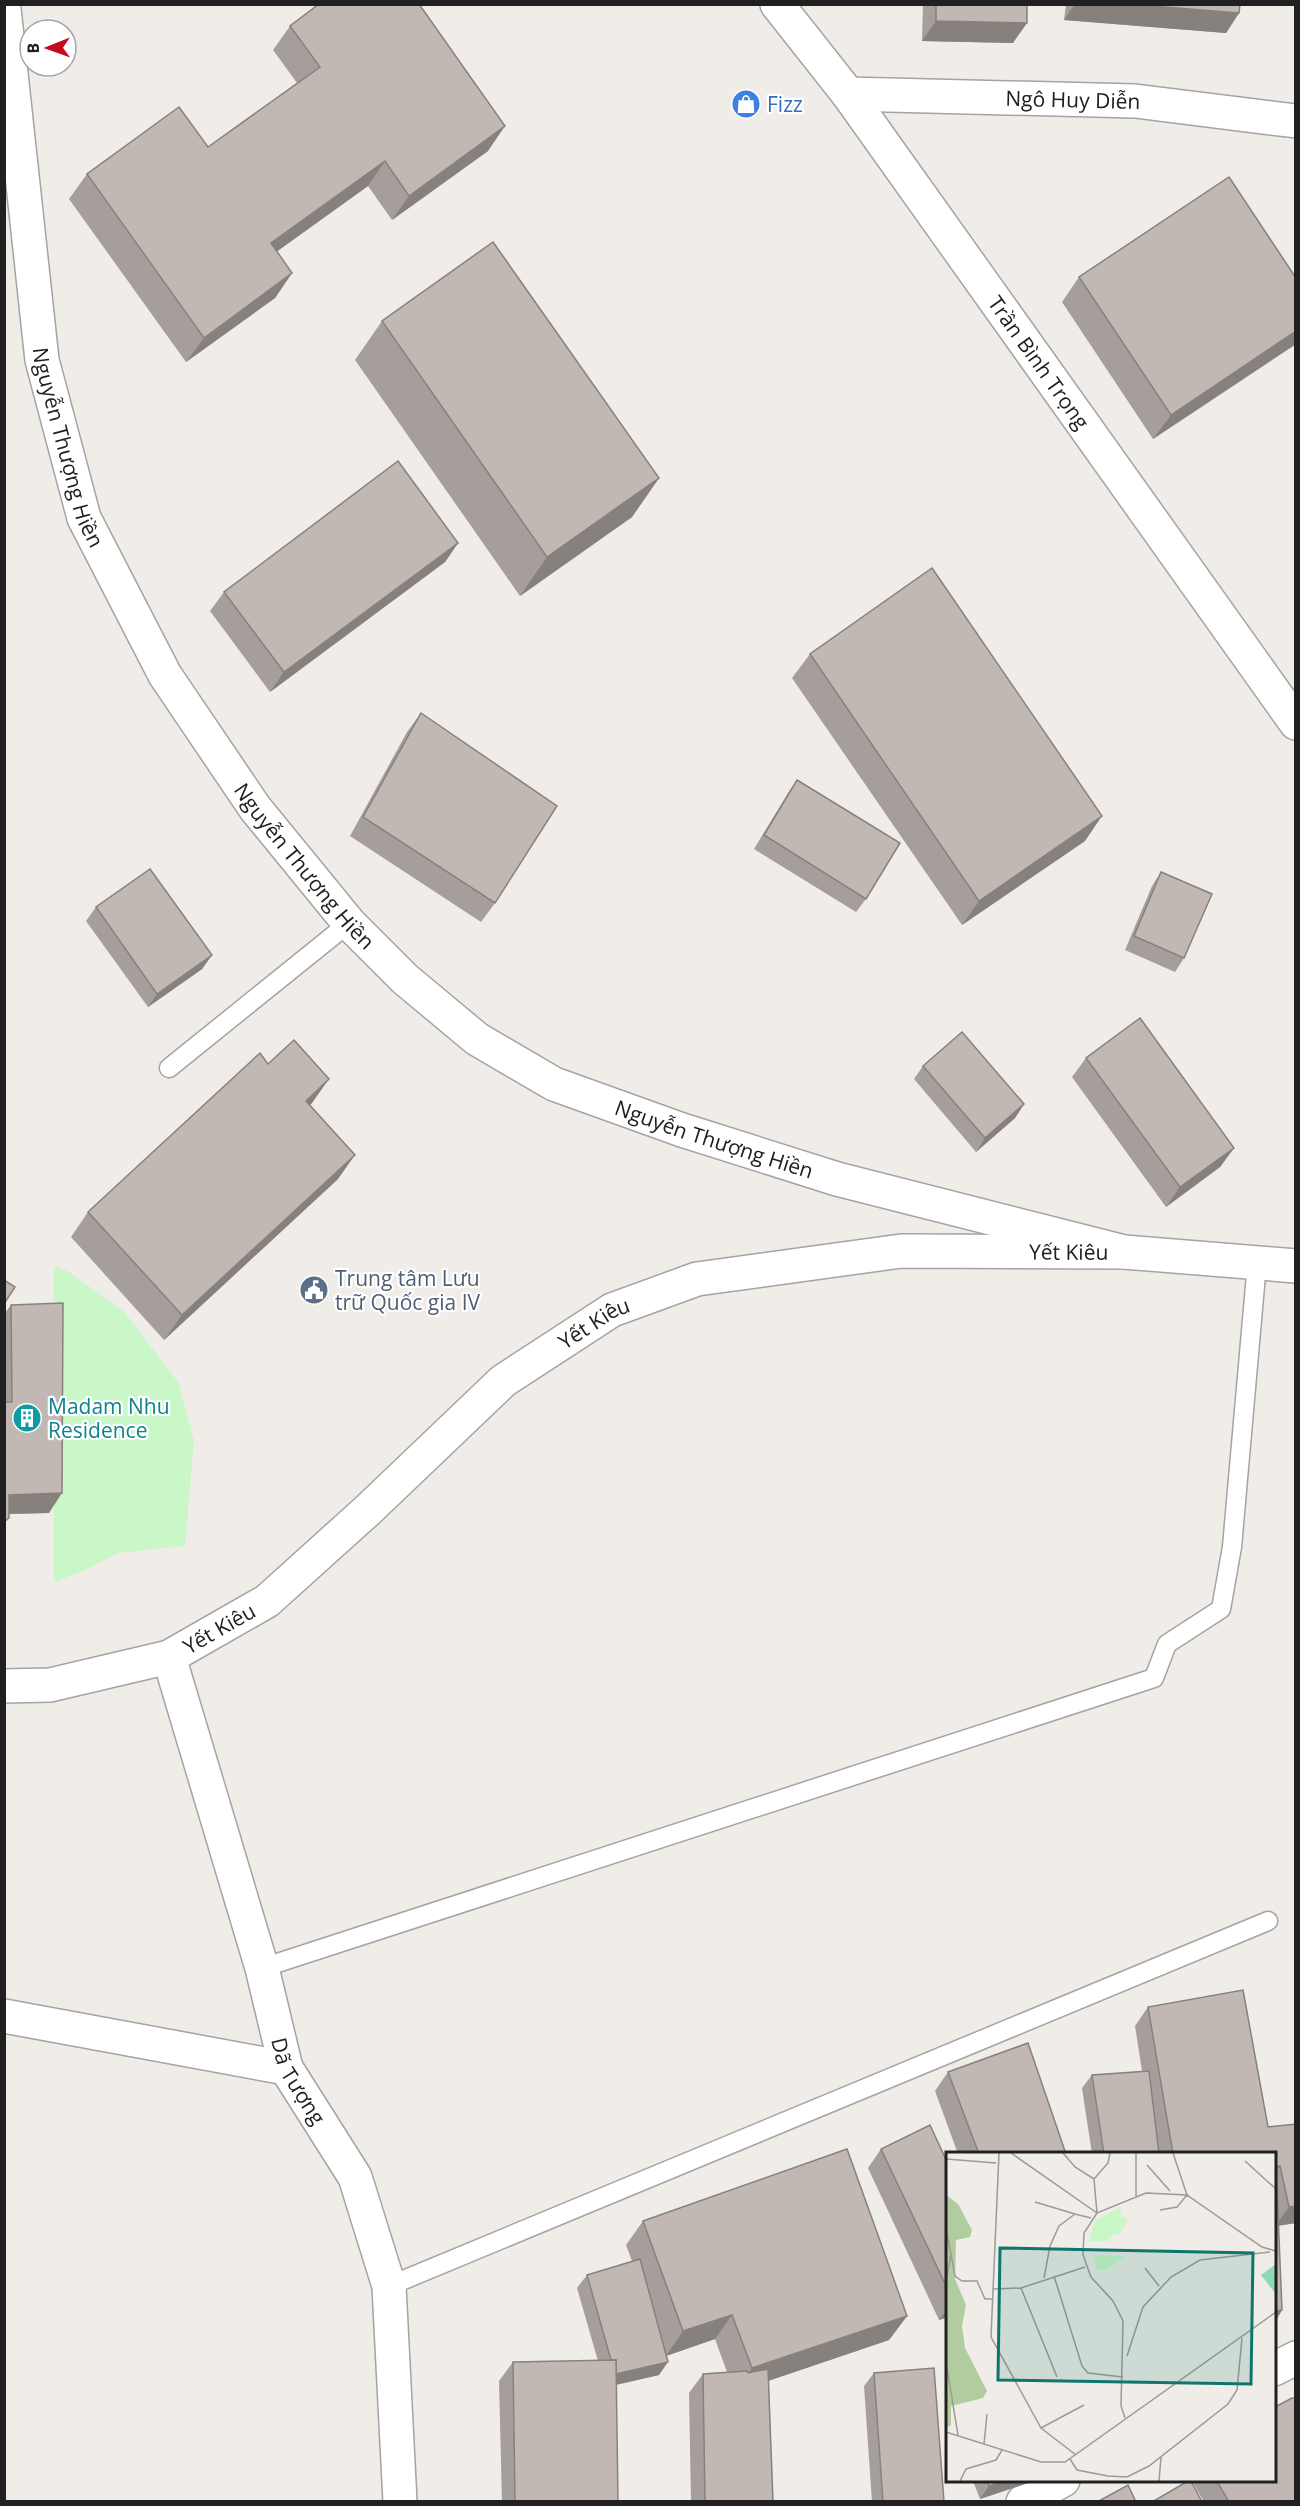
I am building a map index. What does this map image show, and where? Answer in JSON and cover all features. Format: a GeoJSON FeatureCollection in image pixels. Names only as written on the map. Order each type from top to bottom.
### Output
{"type":"FeatureCollection","features":[{"type":"Feature","properties":{"kind":"street","name":"Trần Bình Trọng"},"geometry":{"type":"LineString","coordinates":[[777,4],[848,94],[1296,723]]}},
{"type":"Feature","properties":{"kind":"street","name":"Nguyễn Thượng Hiền"},"geometry":{"type":"LineString","coordinates":[[4,9],[42,360],[84,518],[165,675],[255,808],[349,923],[405,979],[477,1039],[554,1084],[682,1130],[837,1179],[1124,1252]]}},
{"type":"Feature","properties":{"kind":"street","name":"Ngô Huy Diễn"},"geometry":{"type":"LineString","coordinates":[[848,94],[1135,100],[1296,121]]}},
{"type":"Feature","properties":{"kind":"street","name":"Yết Kiêu"},"geometry":{"type":"LineString","coordinates":[[4,1686],[50,1685],[169,1657],[267,1601],[369,1509],[503,1381],[612,1310],[697,1279],[901,1251],[1124,1252],[1296,1266]]}},
{"type":"Feature","properties":{"kind":"street","name":"Dã Tượng"},"geometry":{"type":"LineString","coordinates":[[169,1657],[262,1968],[286,2068],[355,2177],[389,2286],[400,2502]]}},
{"type":"Feature","properties":{"kind":"street"},"geometry":{"type":"LineString","coordinates":[[4,2016],[286,2068]]}},
{"type":"Feature","properties":{"kind":"street"},"geometry":{"type":"LineString","coordinates":[[1276,2368],[1296,2358]]}},
{"type":"Feature","properties":{"kind":"street"},"geometry":{"type":"LineString","coordinates":[[1023,2502],[1061,2482]]}},
{"type":"Feature","properties":{"kind":"lane"},"geometry":{"type":"LineString","coordinates":[[169,1068],[349,923]]}},
{"type":"Feature","properties":{"kind":"lane"},"geometry":{"type":"LineString","coordinates":[[262,1968],[1154,1678],[1167,1644],[1221,1609],[1232,1547],[1257,1263]]}},
{"type":"Feature","properties":{"kind":"lane"},"geometry":{"type":"LineString","coordinates":[[389,2286],[1268,1922]]}},
{"type":"Feature","properties":{"kind":"green space"},"geometry":{"type":"Polygon","coordinates":[[[54,1266],[69,1272],[124,1312],[178,1382],[194,1441],[185,1546],[118,1553],[85,1570],[54,1582],[54,1266]]]}},
{"type":"Feature","properties":{"kind":"building"},"geometry":{"type":"Polygon","coordinates":[[[319,4],[419,4],[505,126],[409,196],[385,161],[271,243],[292,273],[204,338],[87,174],[179,107],[208,147],[320,67],[290,26],[319,4]]]}},
{"type":"Feature","properties":{"kind":"building"},"geometry":{"type":"Polygon","coordinates":[[[936,4],[1027,4],[1027,23],[936,21],[936,4]]]}},
{"type":"Feature","properties":{"kind":"building"},"geometry":{"type":"Polygon","coordinates":[[[1128,4],[1240,4],[1239,13],[1128,4]]]}},
{"type":"Feature","properties":{"kind":"building"},"geometry":{"type":"Polygon","coordinates":[[[1229,177],[1296,278],[1296,331],[1171,415],[1079,277],[1229,177]]]}},
{"type":"Feature","properties":{"kind":"building"},"geometry":{"type":"Polygon","coordinates":[[[493,242],[659,478],[547,557],[382,321],[493,242]]]}},
{"type":"Feature","properties":{"kind":"building"},"geometry":{"type":"Polygon","coordinates":[[[398,461],[458,543],[284,672],[224,592],[398,461]]]}},
{"type":"Feature","properties":{"kind":"building"},"geometry":{"type":"Polygon","coordinates":[[[932,568],[1102,816],[979,901],[810,654],[932,568]]]}},
{"type":"Feature","properties":{"kind":"building"},"geometry":{"type":"Polygon","coordinates":[[[421,713],[557,806],[495,903],[363,817],[421,713]]]}},
{"type":"Feature","properties":{"kind":"building"},"geometry":{"type":"Polygon","coordinates":[[[797,780],[900,843],[866,899],[764,835],[797,780]]]}},
{"type":"Feature","properties":{"kind":"building"},"geometry":{"type":"Polygon","coordinates":[[[150,869],[212,955],[157,994],[96,907],[150,869]]]}},
{"type":"Feature","properties":{"kind":"building"},"geometry":{"type":"Polygon","coordinates":[[[1161,872],[1212,894],[1184,958],[1134,936],[1161,872]]]}},
{"type":"Feature","properties":{"kind":"building"},"geometry":{"type":"Polygon","coordinates":[[[1140,1018],[1234,1148],[1180,1187],[1086,1058],[1140,1018]]]}},
{"type":"Feature","properties":{"kind":"building"},"geometry":{"type":"Polygon","coordinates":[[[962,1032],[1024,1104],[985,1138],[923,1066],[962,1032]]]}},
{"type":"Feature","properties":{"kind":"building"},"geometry":{"type":"Polygon","coordinates":[[[294,1040],[329,1079],[306,1101],[355,1155],[182,1315],[88,1212],[260,1053],[268,1064],[294,1040]]]}},
{"type":"Feature","properties":{"kind":"building"},"geometry":{"type":"Polygon","coordinates":[[[4,1280],[15,1287],[4,1304],[4,1280]]]}},
{"type":"Feature","properties":{"kind":"building","name":"Madam Nhu Residence"},"geometry":{"type":"Polygon","coordinates":[[[63,1303],[62,1493],[9,1495],[9,1518],[4,1522],[4,1402],[12,1402],[11,1305],[63,1303]]]}},
{"type":"Feature","properties":{"kind":"building"},"geometry":{"type":"Polygon","coordinates":[[[1243,1990],[1268,2127],[1296,2124],[1296,2206],[1289,2207],[1280,2166],[1276,2167],[1276,2152],[1173,2152],[1148,2007],[1243,1990]]]}},
{"type":"Feature","properties":{"kind":"building"},"geometry":{"type":"Polygon","coordinates":[[[1028,2043],[1065,2152],[978,2152],[948,2072],[1028,2043]]]}},
{"type":"Feature","properties":{"kind":"building"},"geometry":{"type":"Polygon","coordinates":[[[1149,2071],[1159,2152],[1104,2152],[1092,2075],[1149,2071]]]}},
{"type":"Feature","properties":{"kind":"building"},"geometry":{"type":"Polygon","coordinates":[[[930,2125],[946,2160],[946,2286],[881,2149],[930,2125]]]}},
{"type":"Feature","properties":{"kind":"building"},"geometry":{"type":"Polygon","coordinates":[[[847,2149],[907,2316],[752,2368],[732,2315],[683,2331],[643,2221],[847,2149]]]}},
{"type":"Feature","properties":{"kind":"building"},"geometry":{"type":"Polygon","coordinates":[[[1276,2189],[1277,2189],[1282,2310],[1276,2311],[1276,2189]]]}},
{"type":"Feature","properties":{"kind":"building"},"geometry":{"type":"Polygon","coordinates":[[[640,2259],[668,2362],[616,2374],[616,2360],[611,2360],[587,2275],[640,2259]]]}},
{"type":"Feature","properties":{"kind":"building"},"geometry":{"type":"Polygon","coordinates":[[[616,2360],[618,2502],[515,2502],[513,2362],[616,2360]]]}},
{"type":"Feature","properties":{"kind":"building"},"geometry":{"type":"Polygon","coordinates":[[[934,2368],[944,2502],[883,2502],[874,2373],[934,2368]]]}},
{"type":"Feature","properties":{"kind":"building"},"geometry":{"type":"Polygon","coordinates":[[[768,2369],[773,2502],[705,2502],[703,2374],[747,2371],[748,2373],[768,2369]]]}},
{"type":"Feature","properties":{"kind":"building"},"geometry":{"type":"Polygon","coordinates":[[[1296,2398],[1296,2502],[1229,2502],[1218,2482],[1276,2482],[1276,2406],[1296,2398]]]}},
{"type":"Feature","properties":{"kind":"building"},"geometry":{"type":"Polygon","coordinates":[[[987,2482],[1001,2482],[989,2486],[987,2482]]]}},
{"type":"Feature","properties":{"kind":"building"},"geometry":{"type":"Polygon","coordinates":[[[1186,2482],[1192,2482],[1202,2502],[1152,2502],[1186,2482]]]}},
{"type":"Feature","properties":{"kind":"building"},"geometry":{"type":"Polygon","coordinates":[[[1128,2485],[1136,2502],[1099,2502],[1099,2501],[1128,2485]]]}},
{"type":"Feature","properties":{"kind":"place","name":"Fizz"},"geometry":{"type":"Point","coordinates":[746,104]}},
{"type":"Feature","properties":{"kind":"place","name":"Trung tâm Lưu trữ Quốc gia IV"},"geometry":{"type":"Point","coordinates":[314,1290]}},
{"type":"Feature","properties":{"kind":"place","name":"Madam Nhu Residence"},"geometry":{"type":"Point","coordinates":[27,1418]}}]}
